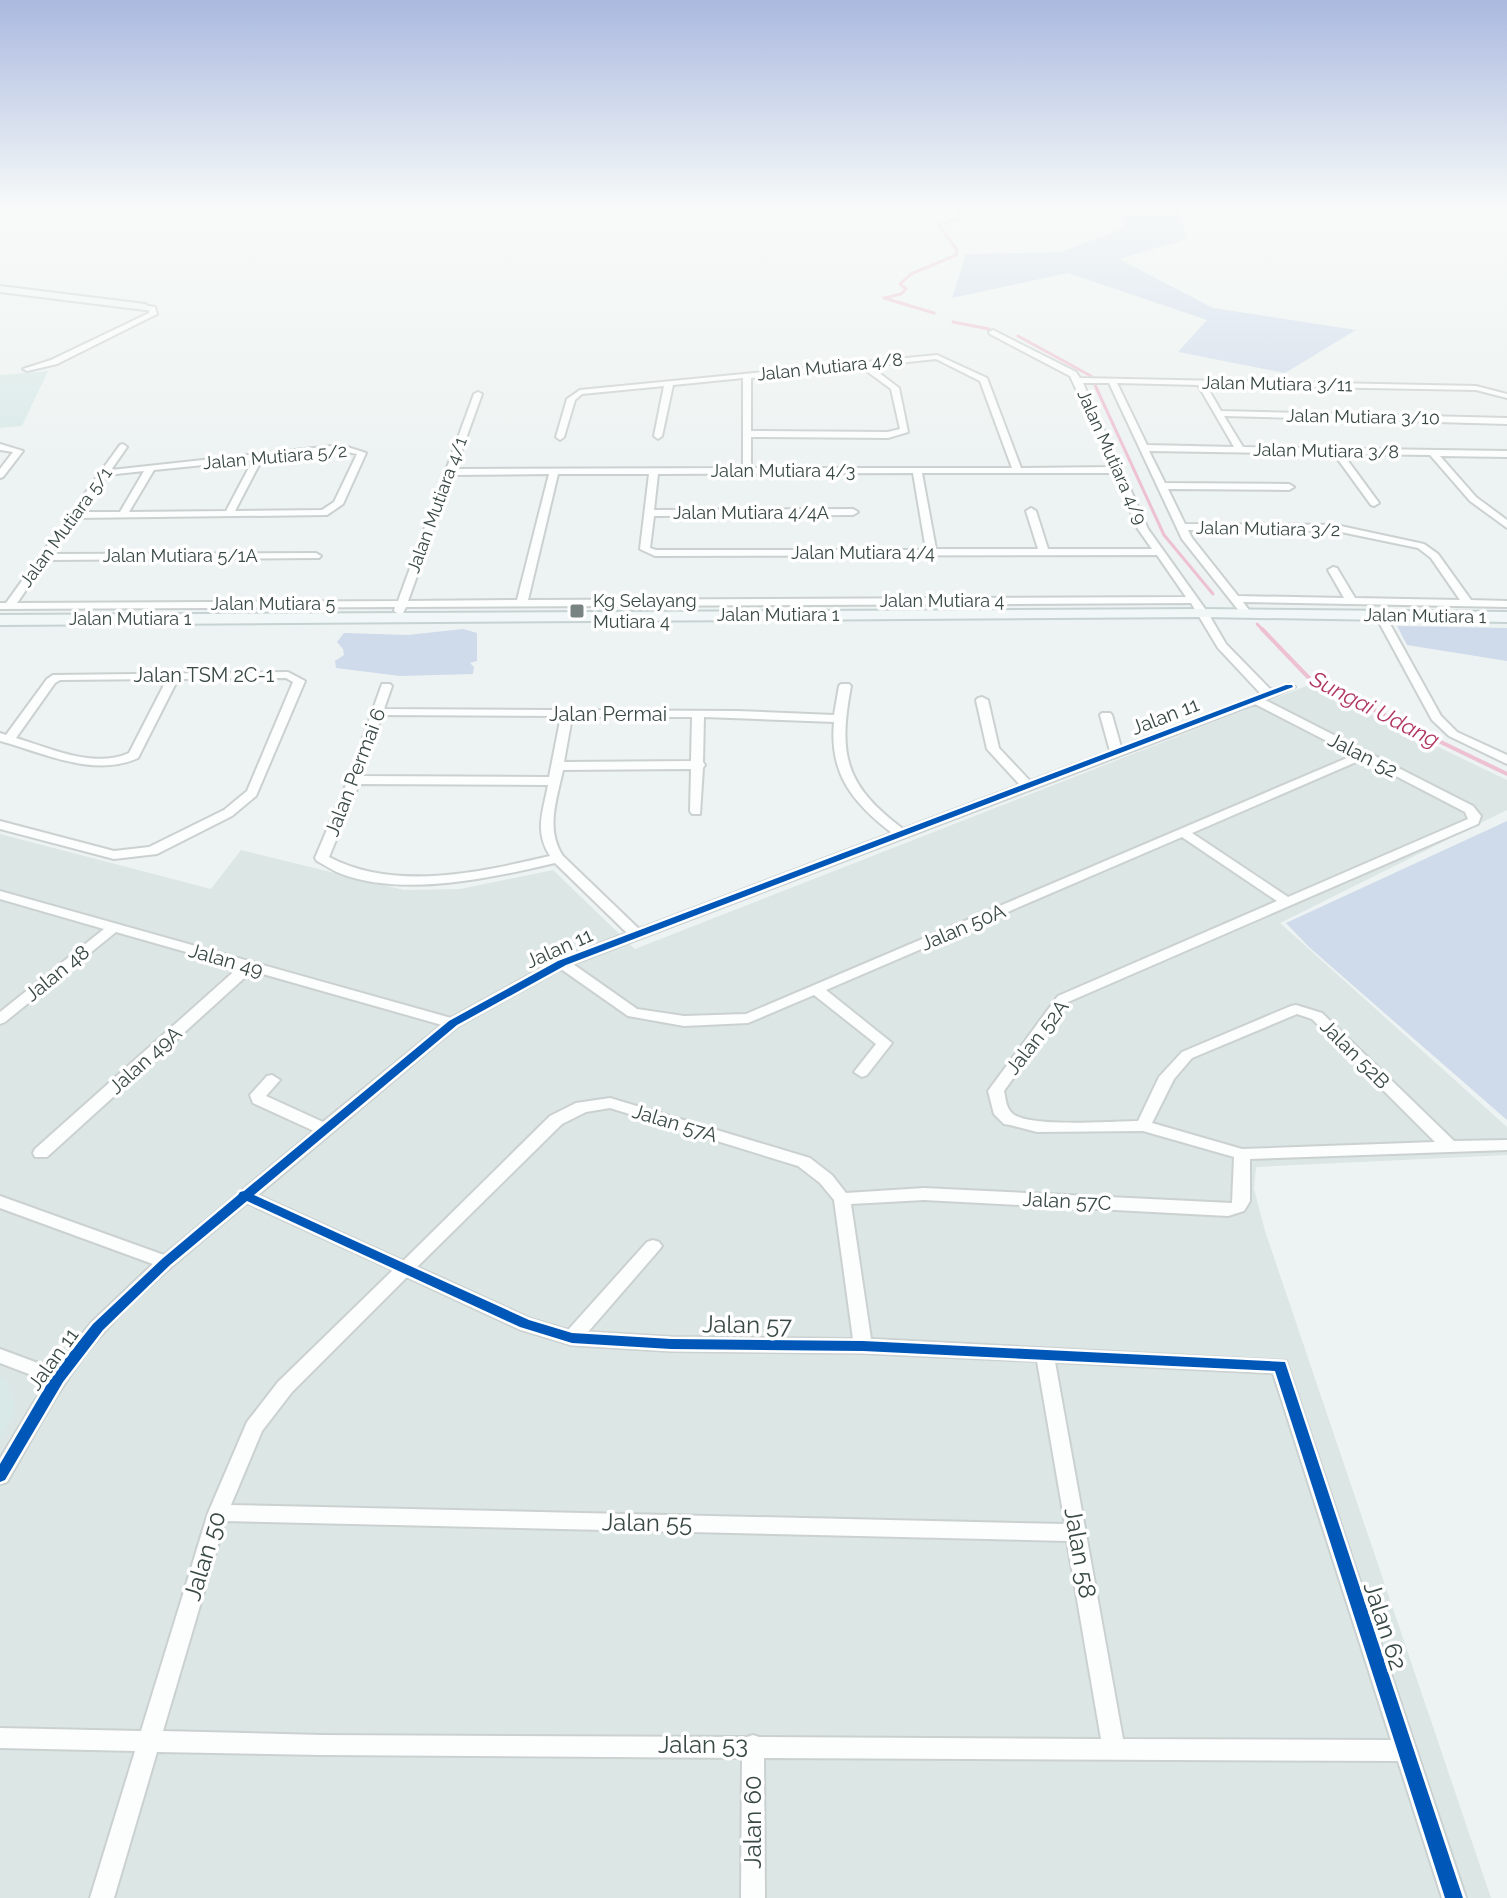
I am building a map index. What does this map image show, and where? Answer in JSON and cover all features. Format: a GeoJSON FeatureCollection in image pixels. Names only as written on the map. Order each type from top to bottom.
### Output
{"type":"FeatureCollection","features":[{"type":"Feature","properties":{"kind":"street"},"geometry":{"type":"LineString","coordinates":[[27,369],[54,362],[153,314],[152,309],[145,307],[37,294]]}},
{"type":"Feature","properties":{"kind":"street","name":"Jalan Mutiara 4/9"},"geometry":{"type":"LineString","coordinates":[[993,332],[1073,374],[1078,380],[1143,529],[1199,607]]}},
{"type":"Feature","properties":{"kind":"street","name":"Jalan Mutiara 4/8"},"geometry":{"type":"LineString","coordinates":[[560,437],[575,395],[937,357],[984,380],[1017,470]]}},
{"type":"Feature","properties":{"kind":"street"},"geometry":{"type":"LineString","coordinates":[[747,434],[888,435],[905,430],[895,388],[864,365]]}},
{"type":"Feature","properties":{"kind":"street"},"geometry":{"type":"LineString","coordinates":[[747,375],[747,471]]}},
{"type":"Feature","properties":{"kind":"street","name":"Jalan Mutiara 3/11"},"geometry":{"type":"LineString","coordinates":[[1078,380],[1476,388],[1507,396]]}},
{"type":"Feature","properties":{"kind":"street"},"geometry":{"type":"LineString","coordinates":[[1112,381],[1187,539],[1247,614]]}},
{"type":"Feature","properties":{"kind":"street"},"geometry":{"type":"LineString","coordinates":[[1200,382],[1240,449]]}},
{"type":"Feature","properties":{"kind":"street"},"geometry":{"type":"LineString","coordinates":[[658,436],[669,384]]}},
{"type":"Feature","properties":{"kind":"street","name":"Jalan Mutiara 4/1"},"geometry":{"type":"LineString","coordinates":[[399,610],[478,394]]}},
{"type":"Feature","properties":{"kind":"street","name":"Jalan Mutiara 3/10"},"geometry":{"type":"LineString","coordinates":[[1218,413],[1507,421]]}},
{"type":"Feature","properties":{"kind":"street"},"geometry":{"type":"LineString","coordinates":[[0,447],[19,451],[0,475]]}},
{"type":"Feature","properties":{"kind":"street","name":"Jalan Mutiara 5/1"},"geometry":{"type":"LineString","coordinates":[[5,606],[123,447]]}},
{"type":"Feature","properties":{"kind":"street","name":"Jalan Mutiara 5/2"},"geometry":{"type":"LineString","coordinates":[[75,515],[319,514],[332,510],[338,504],[362,453],[341,448],[104,473]]}},
{"type":"Feature","properties":{"kind":"street","name":"Jalan Mutiara 3/8"},"geometry":{"type":"LineString","coordinates":[[1144,448],[1507,454]]}},
{"type":"Feature","properties":{"kind":"street"},"geometry":{"type":"LineString","coordinates":[[1336,451],[1374,503]]}},
{"type":"Feature","properties":{"kind":"street"},"geometry":{"type":"LineString","coordinates":[[1433,453],[1473,499],[1507,525]]}},
{"type":"Feature","properties":{"kind":"street"},"geometry":{"type":"LineString","coordinates":[[229,514],[259,457]]}},
{"type":"Feature","properties":{"kind":"street"},"geometry":{"type":"LineString","coordinates":[[123,514],[151,468]]}},
{"type":"Feature","properties":{"kind":"street","name":"Jalan Mutiara 4/3"},"geometry":{"type":"LineString","coordinates":[[449,472],[1117,470]]}},
{"type":"Feature","properties":{"kind":"street","name":"Jalan Mutiara 4/4"},"geometry":{"type":"LineString","coordinates":[[654,471],[645,549],[655,553],[1160,552]]}},
{"type":"Feature","properties":{"kind":"street"},"geometry":{"type":"LineString","coordinates":[[917,471],[932,553]]}},
{"type":"Feature","properties":{"kind":"street"},"geometry":{"type":"LineString","coordinates":[[522,603],[554,472]]}},
{"type":"Feature","properties":{"kind":"street"},"geometry":{"type":"LineString","coordinates":[[1162,486],[1289,487]]}},
{"type":"Feature","properties":{"kind":"street"},"geometry":{"type":"LineString","coordinates":[[1031,511],[1044,552]]}},
{"type":"Feature","properties":{"kind":"street","name":"Jalan Mutiara 4/4A"},"geometry":{"type":"LineString","coordinates":[[649,513],[853,512]]}},
{"type":"Feature","properties":{"kind":"street","name":"Jalan Mutiara 3/2"},"geometry":{"type":"LineString","coordinates":[[1181,527],[1336,528],[1421,546],[1435,556],[1468,604]]}},
{"type":"Feature","properties":{"kind":"street","name":"Jalan Mutiara 5/1A"},"geometry":{"type":"LineString","coordinates":[[44,557],[316,556]]}},
{"type":"Feature","properties":{"kind":"street"},"geometry":{"type":"LineString","coordinates":[[1333,570],[1352,602]]}},
{"type":"Feature","properties":{"kind":"street"},"geometry":{"type":"LineString","coordinates":[[1236,599],[1507,604]]}},
{"type":"Feature","properties":{"kind":"street","name":"Jalan Mutiara 4"},"geometry":{"type":"LineString","coordinates":[[399,610],[522,603],[1199,607]]}},
{"type":"Feature","properties":{"kind":"street","name":"Jalan Mutiara 5"},"geometry":{"type":"LineString","coordinates":[[5,606],[399,610]]}},
{"type":"Feature","properties":{"kind":"street","name":"Jalan Mutiara 1"},"geometry":{"type":"LineString","coordinates":[[0,620],[399,610],[1199,607],[1247,614],[1507,617]]}},
{"type":"Feature","properties":{"kind":"street","name":"Jalan 52"},"geometry":{"type":"LineString","coordinates":[[1199,607],[1222,646],[1263,698],[1363,755],[1469,809]]}},
{"type":"Feature","properties":{"kind":"street"},"geometry":{"type":"LineString","coordinates":[[1380,615],[1436,718],[1453,734],[1507,760]]}},
{"type":"Feature","properties":{"kind":"street","name":"Jalan TSM 2C-1"},"geometry":{"type":"LineString","coordinates":[[0,825],[114,855],[152,851],[242,803],[252,793],[299,681],[288,675],[67,675],[51,681],[4,738]]}},
{"type":"Feature","properties":{"kind":"street"},"geometry":{"type":"LineString","coordinates":[[4,738],[100,764],[126,761],[134,755],[174,676]]}},
{"type":"Feature","properties":{"kind":"street","name":"Jalan Permai 6"},"geometry":{"type":"LineString","coordinates":[[386,686],[354,780],[322,858],[343,872],[395,878],[448,879],[507,871],[558,858]]}},
{"type":"Feature","properties":{"kind":"street"},"geometry":{"type":"LineString","coordinates":[[845,686],[838,719],[840,753],[849,786],[873,814],[903,835]]}},
{"type":"Feature","properties":{"kind":"street","name":"Jalan 11"},"geometry":{"type":"LineString","coordinates":[[0,1476],[58,1378],[98,1327],[166,1262],[244,1195],[453,1023],[562,963],[1289,687]]}},
{"type":"Feature","properties":{"kind":"street"},"geometry":{"type":"LineString","coordinates":[[982,700],[993,749],[1028,786]]}},
{"type":"Feature","properties":{"kind":"street","name":"Jalan Permai"},"geometry":{"type":"LineString","coordinates":[[378,712],[698,714],[838,719]]}},
{"type":"Feature","properties":{"kind":"street"},"geometry":{"type":"LineString","coordinates":[[567,714],[546,828],[549,844],[558,858],[637,935]]}},
{"type":"Feature","properties":{"kind":"street"},"geometry":{"type":"LineString","coordinates":[[696,811],[698,714]]}},
{"type":"Feature","properties":{"kind":"street"},"geometry":{"type":"LineString","coordinates":[[1106,715],[1117,753]]}},
{"type":"Feature","properties":{"kind":"street","name":"Jalan 50A"},"geometry":{"type":"LineString","coordinates":[[562,963],[633,1013],[684,1021],[748,1018],[1363,755]]}},
{"type":"Feature","properties":{"kind":"street"},"geometry":{"type":"LineString","coordinates":[[557,766],[699,765]]}},
{"type":"Feature","properties":{"kind":"street"},"geometry":{"type":"LineString","coordinates":[[354,780],[554,781]]}},
{"type":"Feature","properties":{"kind":"street","name":"Jalan 52A"},"geometry":{"type":"LineString","coordinates":[[1469,809],[1475,816],[1474,821],[1063,999],[996,1091],[1000,1110],[1010,1120],[1037,1127],[1143,1126],[1242,1154],[1507,1145]]}},
{"type":"Feature","properties":{"kind":"street"},"geometry":{"type":"LineString","coordinates":[[1183,832],[1287,902]]}},
{"type":"Feature","properties":{"kind":"street","name":"Jalan 49"},"geometry":{"type":"LineString","coordinates":[[0,895],[453,1023]]}},
{"type":"Feature","properties":{"kind":"street","name":"Jalan 48"},"geometry":{"type":"LineString","coordinates":[[0,1019],[114,927]]}},
{"type":"Feature","properties":{"kind":"street","name":"Jalan 49A"},"geometry":{"type":"LineString","coordinates":[[41,1153],[248,967]]}},
{"type":"Feature","properties":{"kind":"street"},"geometry":{"type":"LineString","coordinates":[[817,990],[885,1043],[862,1072]]}},
{"type":"Feature","properties":{"kind":"street","name":"Jalan 52B"},"geometry":{"type":"LineString","coordinates":[[1143,1126],[1167,1077],[1187,1055],[1296,1009],[1317,1016],[1451,1148]]}},
{"type":"Feature","properties":{"kind":"street"},"geometry":{"type":"LineString","coordinates":[[272,1080],[258,1095],[259,1099],[324,1129]]}},
{"type":"Feature","properties":{"kind":"street","name":"Jalan 57A"},"geometry":{"type":"LineString","coordinates":[[404,1268],[556,1120],[582,1107],[610,1103],[804,1162],[826,1179],[842,1199]]}},
{"type":"Feature","properties":{"kind":"street","name":"Jalan 57C"},"geometry":{"type":"LineString","coordinates":[[842,1199],[924,1194],[1228,1210],[1238,1207],[1242,1201],[1242,1154]]}},
{"type":"Feature","properties":{"kind":"street","name":"Jalan 57"},"geometry":{"type":"LineString","coordinates":[[244,1195],[525,1324],[572,1338],[671,1344],[863,1346],[1280,1366]]}},
{"type":"Feature","properties":{"kind":"street"},"geometry":{"type":"LineString","coordinates":[[842,1199],[863,1346]]}},
{"type":"Feature","properties":{"kind":"street"},"geometry":{"type":"LineString","coordinates":[[0,1202],[166,1262]]}},
{"type":"Feature","properties":{"kind":"street"},"geometry":{"type":"LineString","coordinates":[[572,1338],[653,1246]]}},
{"type":"Feature","properties":{"kind":"street","name":"Jalan 50"},"geometry":{"type":"LineString","coordinates":[[102,1898],[218,1513],[254,1427],[285,1387],[404,1268]]}},
{"type":"Feature","properties":{"kind":"street"},"geometry":{"type":"LineString","coordinates":[[0,1356],[58,1378]]}},
{"type":"Feature","properties":{"kind":"street","name":"Jalan 58"},"geometry":{"type":"LineString","coordinates":[[1045,1356],[1114,1749]]}},
{"type":"Feature","properties":{"kind":"street","name":"Jalan 62"},"geometry":{"type":"LineString","coordinates":[[1280,1366],[1454,1898]]}},
{"type":"Feature","properties":{"kind":"street","name":"Jalan 55"},"geometry":{"type":"LineString","coordinates":[[218,1513],[1076,1533]]}},
{"type":"Feature","properties":{"kind":"street","name":"Jalan 53"},"geometry":{"type":"LineString","coordinates":[[0,1738],[321,1745],[1406,1751]]}},
{"type":"Feature","properties":{"kind":"street","name":"Jalan 60"},"geometry":{"type":"LineString","coordinates":[[753,1745],[753,1898]]}},
{"type":"Feature","properties":{"kind":"shaded area"},"geometry":{"type":"Polygon","coordinates":[[[953,294],[973,294],[952,298],[953,294]]]}},
{"type":"Feature","properties":{"kind":"shaded area"},"geometry":{"type":"Polygon","coordinates":[[[1129,294],[1185,294],[1213,308],[1356,330],[1285,373],[1178,352],[1207,320],[1129,294]]]}},
{"type":"Feature","properties":{"kind":"shaded area"},"geometry":{"type":"Polygon","coordinates":[[[48,371],[22,426],[0,428],[0,375],[48,371]]]}},
{"type":"Feature","properties":{"kind":"shaded area"},"geometry":{"type":"Polygon","coordinates":[[[1397,626],[1507,628],[1507,661],[1407,645],[1397,626]]]}},
{"type":"Feature","properties":{"kind":"shaded area"},"geometry":{"type":"Polygon","coordinates":[[[463,629],[477,633],[477,661],[470,663],[474,667],[473,674],[400,676],[336,668],[335,661],[344,655],[337,642],[344,633],[408,635],[463,629]]]}},
{"type":"Feature","properties":{"kind":"shaded area"},"geometry":{"type":"Polygon","coordinates":[[[1309,685],[1507,780],[1507,810],[1280,923],[1507,1127],[1507,1155],[1256,1167],[1254,1189],[1265,1231],[1491,1898],[0,1898],[0,834],[211,889],[241,850],[404,890],[460,889],[553,870],[635,949],[1309,685]]]}},
{"type":"Feature","properties":{"kind":"shaded area"},"geometry":{"type":"Polygon","coordinates":[[[1507,821],[1507,1120],[1309,947],[1286,923],[1507,821]]]}},
{"type":"Feature","properties":{"kind":"shaded area"},"geometry":{"type":"Polygon","coordinates":[[[0,1377],[6,1379],[16,1410],[0,1439],[0,1377]]]}},
{"type":"Feature","properties":{"kind":"waterway","name":"Sungai Udang"},"geometry":{"type":"LineString","coordinates":[[901,294],[884,298],[934,313]]}},
{"type":"Feature","properties":{"kind":"waterway","name":"Sungai Udang"},"geometry":{"type":"LineString","coordinates":[[953,322],[989,329]]}},
{"type":"Feature","properties":{"kind":"waterway","name":"Sungai Udang"},"geometry":{"type":"LineString","coordinates":[[1018,336],[1091,376]]}},
{"type":"Feature","properties":{"kind":"waterway","name":"Sungai Udang"},"geometry":{"type":"LineString","coordinates":[[1095,385],[1164,535],[1213,594]]}},
{"type":"Feature","properties":{"kind":"waterway","name":"Sungai Udang"},"geometry":{"type":"LineString","coordinates":[[1257,624],[1262,629]]}},
{"type":"Feature","properties":{"kind":"waterway","name":"Sungai Udang"},"geometry":{"type":"LineString","coordinates":[[1262,629],[1310,679],[1507,774]]}},
{"type":"Feature","properties":{"kind":"cycle path"},"geometry":{"type":"LineString","coordinates":[[0,1476],[58,1378],[98,1327],[166,1262],[453,1023],[562,963],[1289,687]]}},
{"type":"Feature","properties":{"kind":"cycle path"},"geometry":{"type":"LineString","coordinates":[[244,1195],[525,1324],[572,1338],[671,1344],[863,1346],[1280,1366],[1454,1898]]}},
{"type":"Feature","properties":{"kind":"place","name":"Kg Selayang Mutiara 4"},"geometry":{"type":"Point","coordinates":[577,611]}}]}
